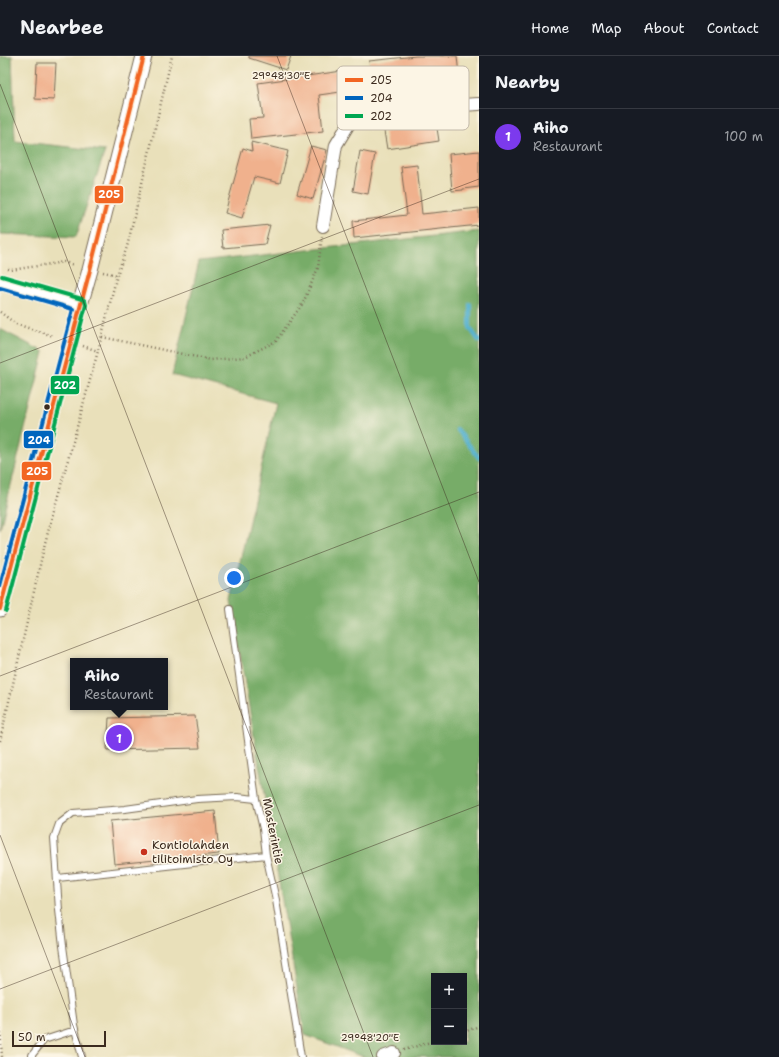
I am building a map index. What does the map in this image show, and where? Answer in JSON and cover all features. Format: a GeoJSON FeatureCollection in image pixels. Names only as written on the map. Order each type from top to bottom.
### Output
{"type":"FeatureCollection","features":[{"type":"Feature","properties":{"kind":"street"},"geometry":{"type":"LineString","coordinates":[[0,609],[90,270],[144,56]]}},
{"type":"Feature","properties":{"kind":"street"},"geometry":{"type":"LineString","coordinates":[[469,105],[479,104]]}},
{"type":"Feature","properties":{"kind":"street"},"geometry":{"type":"LineString","coordinates":[[324,226],[336,145],[345,130]]}},
{"type":"Feature","properties":{"kind":"street"},"geometry":{"type":"LineString","coordinates":[[3,275],[80,305]]}},
{"type":"Feature","properties":{"kind":"lane","name":"Masterintie"},"geometry":{"type":"LineString","coordinates":[[230,609],[256,799],[276,900],[301,1057]]}},
{"type":"Feature","properties":{"kind":"lane"},"geometry":{"type":"LineString","coordinates":[[82,1057],[75,1030],[59,910],[58,878],[54,838],[59,824],[73,813],[125,809],[197,799],[237,797],[256,799]]}},
{"type":"Feature","properties":{"kind":"lane"},"geometry":{"type":"LineString","coordinates":[[58,878],[266,855]]}},
{"type":"Feature","properties":{"kind":"lane"},"geometry":{"type":"LineString","coordinates":[[32,1057],[44,1040],[75,1030]]}},
{"type":"Feature","properties":{"kind":"path"},"geometry":{"type":"LineString","coordinates":[[0,741],[45,543],[102,337],[117,275],[127,246],[172,56]]}},
{"type":"Feature","properties":{"kind":"path"},"geometry":{"type":"LineString","coordinates":[[102,337],[212,360],[245,357],[276,341],[303,303],[318,268],[324,226]]}},
{"type":"Feature","properties":{"kind":"path"},"geometry":{"type":"LineString","coordinates":[[3,275],[11,270],[64,262],[74,265]]}},
{"type":"Feature","properties":{"kind":"path"},"geometry":{"type":"LineString","coordinates":[[101,272],[117,275]]}},
{"type":"Feature","properties":{"kind":"path"},"geometry":{"type":"LineString","coordinates":[[0,312],[16,324],[53,336]]}},
{"type":"Feature","properties":{"kind":"path"},"geometry":{"type":"LineString","coordinates":[[81,345],[98,351]]}},
{"type":"Feature","properties":{"kind":"path"},"geometry":{"type":"LineString","coordinates":[[467,1031],[479,1026]]}},
{"type":"Feature","properties":{"kind":"path"},"geometry":{"type":"LineString","coordinates":[[0,1028],[2,1057]]}},
{"type":"Feature","properties":{"kind":"path"},"geometry":{"type":"LineString","coordinates":[[388,1055],[431,1042]]}},
{"type":"Feature","properties":{"kind":"green space"},"geometry":{"type":"Polygon","coordinates":[[[0,56],[12,56],[15,141],[105,151],[76,237],[0,234],[0,56]]]}},
{"type":"Feature","properties":{"kind":"green space"},"geometry":{"type":"Polygon","coordinates":[[[479,231],[479,1057],[364,1057],[305,1035],[231,601],[276,403],[172,375],[199,262],[479,231]]]}},
{"type":"Feature","properties":{"kind":"green space"},"geometry":{"type":"Polygon","coordinates":[[[0,329],[44,352],[0,529],[0,329]]]}},
{"type":"Feature","properties":{"kind":"building"},"geometry":{"type":"Polygon","coordinates":[[[249,56],[291,56],[286,70],[249,58],[249,56]]]}},
{"type":"Feature","properties":{"kind":"building"},"geometry":{"type":"Polygon","coordinates":[[[416,56],[457,56],[458,66],[370,66],[369,61],[416,56]]]}},
{"type":"Feature","properties":{"kind":"building"},"geometry":{"type":"Polygon","coordinates":[[[37,63],[56,63],[54,100],[35,99],[37,63]]]}},
{"type":"Feature","properties":{"kind":"building"},"geometry":{"type":"Polygon","coordinates":[[[337,72],[337,92],[319,95],[323,131],[251,139],[249,119],[263,118],[258,83],[337,72]]]}},
{"type":"Feature","properties":{"kind":"building"},"geometry":{"type":"Polygon","coordinates":[[[437,130],[439,141],[387,149],[384,131],[437,130]]]}},
{"type":"Feature","properties":{"kind":"building"},"geometry":{"type":"Polygon","coordinates":[[[251,142],[288,151],[280,183],[254,177],[242,218],[225,213],[243,148],[252,151],[251,142]]]}},
{"type":"Feature","properties":{"kind":"building"},"geometry":{"type":"Polygon","coordinates":[[[311,146],[327,150],[313,199],[297,194],[311,146]]]}},
{"type":"Feature","properties":{"kind":"building"},"geometry":{"type":"Polygon","coordinates":[[[360,151],[375,154],[368,194],[353,191],[360,151]]]}},
{"type":"Feature","properties":{"kind":"building"},"geometry":{"type":"Polygon","coordinates":[[[479,151],[479,187],[452,191],[449,154],[479,151]]]}},
{"type":"Feature","properties":{"kind":"building"},"geometry":{"type":"Polygon","coordinates":[[[417,165],[422,214],[479,208],[479,225],[354,238],[353,221],[407,215],[401,167],[417,165]]]}},
{"type":"Feature","properties":{"kind":"building"},"geometry":{"type":"Polygon","coordinates":[[[270,225],[265,244],[223,248],[221,230],[270,225]]]}},
{"type":"Feature","properties":{"kind":"building"},"geometry":{"type":"Polygon","coordinates":[[[195,716],[200,748],[107,750],[109,718],[195,716]]]}},
{"type":"Feature","properties":{"kind":"building"},"geometry":{"type":"Polygon","coordinates":[[[215,811],[219,854],[114,864],[110,821],[215,811]]]}},
{"type":"Feature","properties":{"kind":"waterway"},"geometry":{"type":"LineString","coordinates":[[470,304],[470,328],[479,341]]}},
{"type":"Feature","properties":{"kind":"waterway"},"geometry":{"type":"LineString","coordinates":[[457,429],[479,458]]}},
{"type":"Feature","properties":{"kind":"transit line","name":"205"},"geometry":{"type":"LineString","coordinates":[[0,609],[90,270],[144,56]]}},
{"type":"Feature","properties":{"kind":"transit line","name":"202"},"geometry":{"type":"LineString","coordinates":[[2,276],[82,299],[85,301],[86,305],[6,611]]}},
{"type":"Feature","properties":{"kind":"transit line","name":"204"},"geometry":{"type":"LineString","coordinates":[[0,288],[73,309],[0,586]]}},
{"type":"Feature","properties":{"kind":"place","name":"Aiho"},"geometry":{"type":"Point","coordinates":[119,738]}},
{"type":"Feature","properties":{"kind":"place","name":"Kontiolahden tilitoimisto Oy"},"geometry":{"type":"Point","coordinates":[144,852]}}]}
